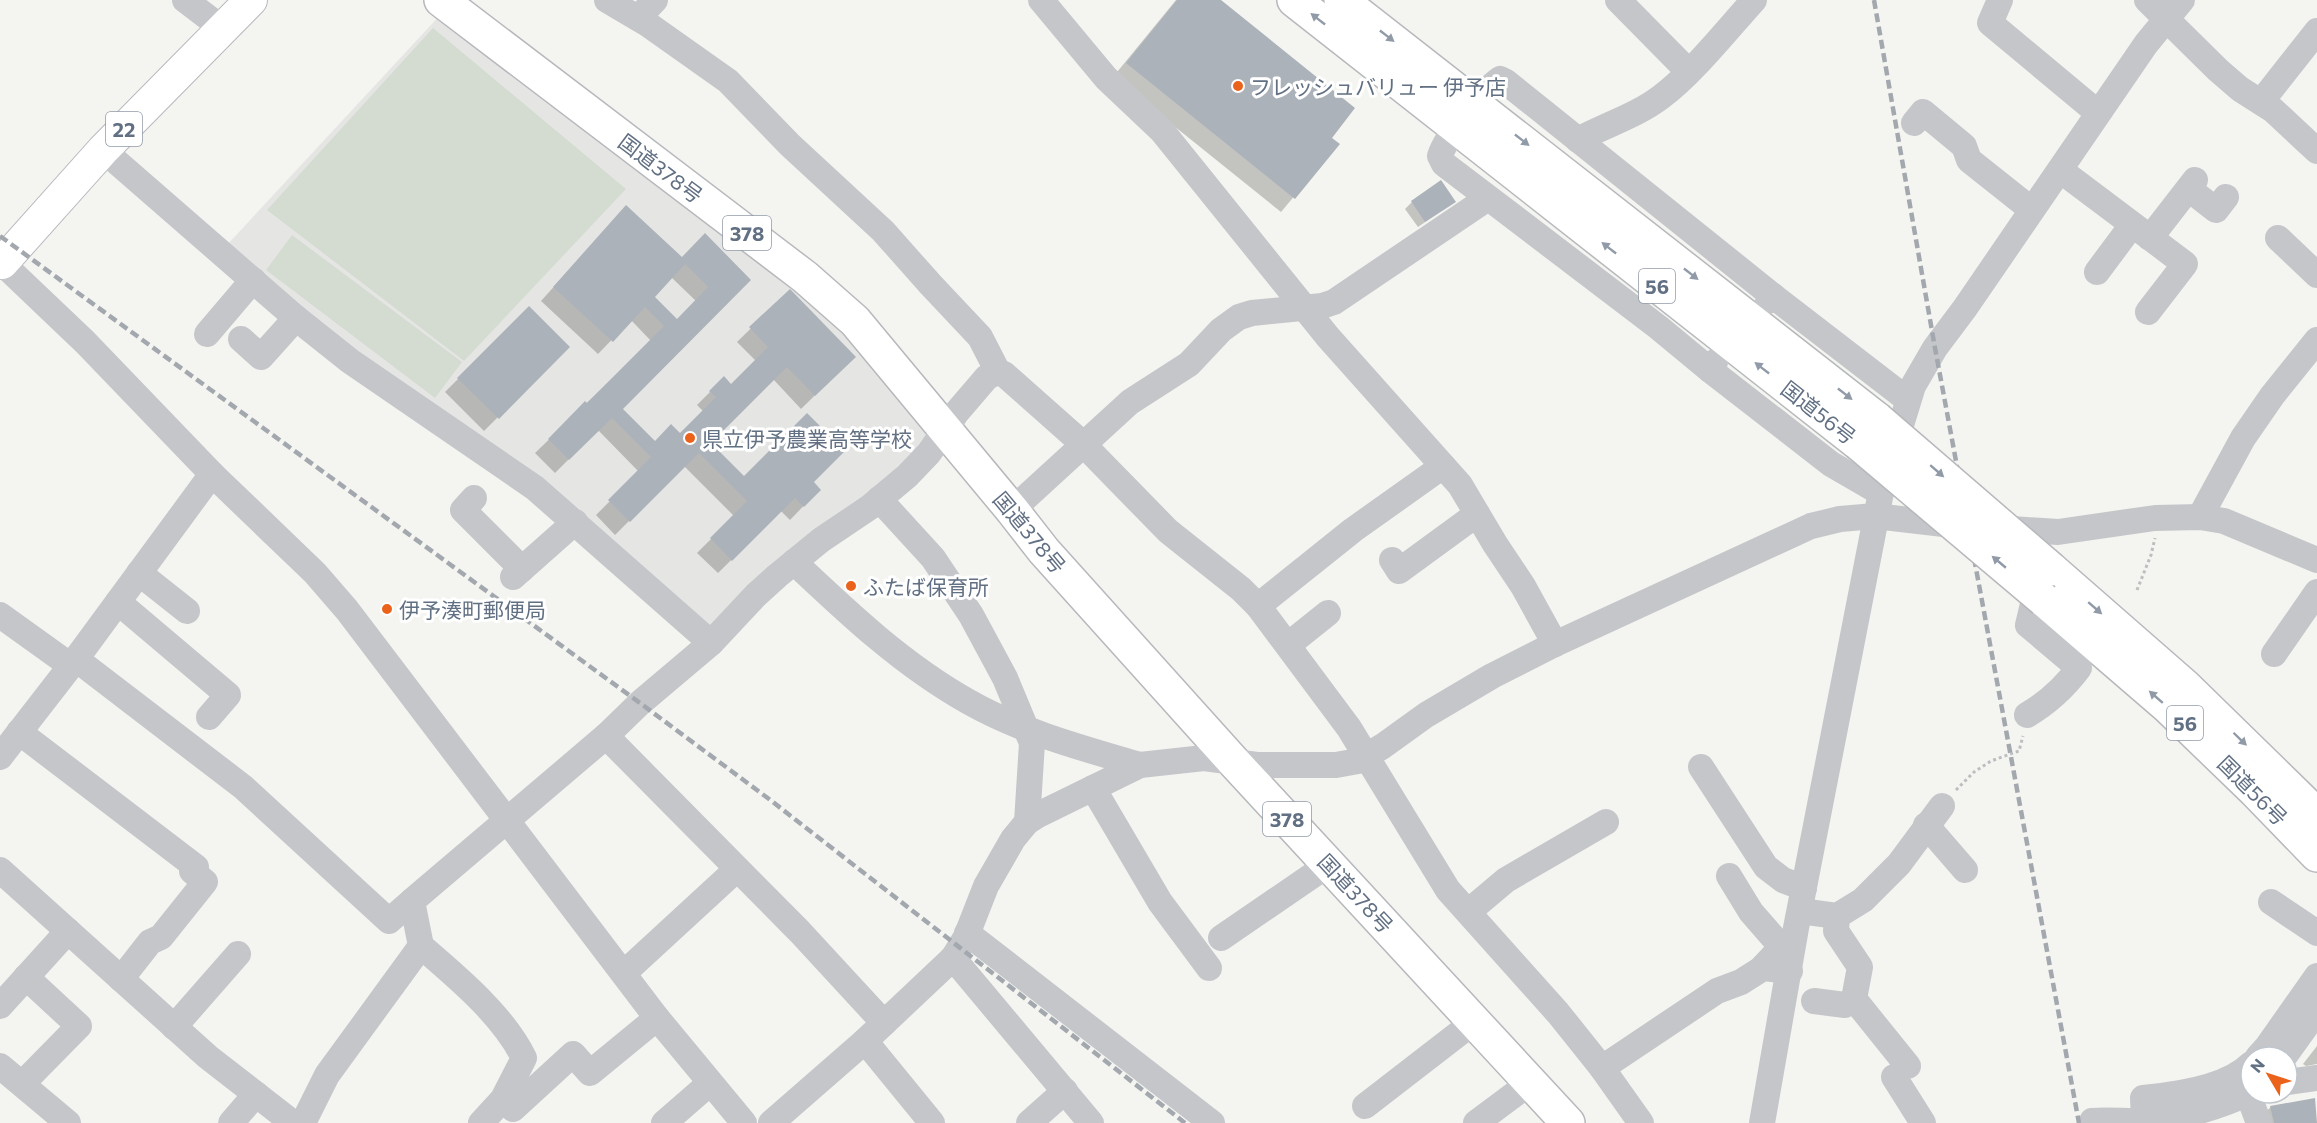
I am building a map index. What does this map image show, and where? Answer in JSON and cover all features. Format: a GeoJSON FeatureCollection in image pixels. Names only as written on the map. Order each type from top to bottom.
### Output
{"type":"FeatureCollection","features":[{"type":"Feature","properties":{"kind":"highway","name":"国道378号"},"geometry":{"type":"LineString","coordinates":[[441,0],[832,300],[855,321],[1012,510],[1044,552],[1568,1123]]}},
{"type":"Feature","properties":{"kind":"highway","name":"国道56号"},"geometry":{"type":"LineString","coordinates":[[1293,0],[1466,116],[1867,431],[2048,585],[2186,687],[2317,815]]}},
{"type":"Feature","properties":{"kind":"highway","name":"国道56号"},"geometry":{"type":"LineString","coordinates":[[1341,0],[1466,116]]}},
{"type":"Feature","properties":{"kind":"highway","name":"国道56号"},"geometry":{"type":"LineString","coordinates":[[2048,585],[2317,855]]}},
{"type":"Feature","properties":{"kind":"main road","name":"22"},"geometry":{"type":"LineString","coordinates":[[1,263],[103,150],[251,0]]}},
{"type":"Feature","properties":{"kind":"street"},"geometry":{"type":"LineString","coordinates":[[185,0],[223,29]]}},
{"type":"Feature","properties":{"kind":"street"},"geometry":{"type":"LineString","coordinates":[[608,0],[646,9],[728,81],[790,145],[883,231],[980,337],[998,372]]}},
{"type":"Feature","properties":{"kind":"street"},"geometry":{"type":"LineString","coordinates":[[1041,0],[1106,78],[1162,131],[1328,337],[1460,485],[1556,644]]}},
{"type":"Feature","properties":{"kind":"street"},"geometry":{"type":"LineString","coordinates":[[1618,0],[1688,71]]}},
{"type":"Feature","properties":{"kind":"street"},"geometry":{"type":"LineString","coordinates":[[1578,140],[1638,112],[1662,96],[1754,0]]}},
{"type":"Feature","properties":{"kind":"street"},"geometry":{"type":"LineString","coordinates":[[2000,0],[1990,23],[2098,113]]}},
{"type":"Feature","properties":{"kind":"street"},"geometry":{"type":"LineString","coordinates":[[2147,0],[2218,70],[2240,89],[2295,128],[2317,150]]}},
{"type":"Feature","properties":{"kind":"street"},"geometry":{"type":"LineString","coordinates":[[1762,1123],[1802,899],[1878,505],[1913,386],[1935,348],[1965,308],[2146,44],[2182,0]]}},
{"type":"Feature","properties":{"kind":"street"},"geometry":{"type":"LineString","coordinates":[[2261,102],[2317,31]]}},
{"type":"Feature","properties":{"kind":"street"},"geometry":{"type":"LineString","coordinates":[[1908,400],[1771,298],[1506,81],[1500,79],[1466,116],[1443,146],[1440,156],[1444,165],[1712,366],[1878,505],[1967,526],[2051,532],[2155,518],[2200,517],[2224,521],[2317,560]]}},
{"type":"Feature","properties":{"kind":"street"},"geometry":{"type":"LineString","coordinates":[[1914,123],[1923,112],[1964,146],[1969,160],[2032,210]]}},
{"type":"Feature","properties":{"kind":"street"},"geometry":{"type":"LineString","coordinates":[[103,150],[296,318],[350,361],[535,488],[711,643]]}},
{"type":"Feature","properties":{"kind":"street"},"geometry":{"type":"LineString","coordinates":[[2060,170],[2185,264],[2148,312]]}},
{"type":"Feature","properties":{"kind":"street"},"geometry":{"type":"LineString","coordinates":[[2097,272],[2192,184],[2216,210],[2226,197]]}},
{"type":"Feature","properties":{"kind":"street"},"geometry":{"type":"LineString","coordinates":[[1012,510],[1130,402],[1189,364],[1221,330],[1239,317],[1260,311],[1322,306],[1334,302],[1488,198]]}},
{"type":"Feature","properties":{"kind":"street"},"geometry":{"type":"LineString","coordinates":[[2278,238],[2317,275]]}},
{"type":"Feature","properties":{"kind":"street"},"geometry":{"type":"LineString","coordinates":[[1,263],[85,342],[212,474],[315,573],[347,610],[657,1018],[744,1123]]}},
{"type":"Feature","properties":{"kind":"street"},"geometry":{"type":"LineString","coordinates":[[207,334],[253,280]]}},
{"type":"Feature","properties":{"kind":"street"},"geometry":{"type":"LineString","coordinates":[[240,339],[261,357],[296,318]]}},
{"type":"Feature","properties":{"kind":"street"},"geometry":{"type":"LineString","coordinates":[[2200,517],[2243,438],[2272,396],[2317,340]]}},
{"type":"Feature","properties":{"kind":"street"},"geometry":{"type":"LineString","coordinates":[[0,615],[73,663],[243,787],[389,921],[711,643],[756,595],[794,562],[821,540],[879,500],[907,476],[929,453],[957,412],[987,377],[998,372],[1004,374],[1083,444],[1160,522],[1241,589],[1258,606],[1349,728],[1435,871],[1468,912],[1558,1013],[1602,1068],[1641,1123]]}},
{"type":"Feature","properties":{"kind":"street"},"geometry":{"type":"LineString","coordinates":[[1258,606],[1353,530],[1443,466]]}},
{"type":"Feature","properties":{"kind":"street"},"geometry":{"type":"LineString","coordinates":[[0,757],[73,663],[212,474]]}},
{"type":"Feature","properties":{"kind":"street"},"geometry":{"type":"LineString","coordinates":[[474,498],[463,510],[518,573],[575,522]]}},
{"type":"Feature","properties":{"kind":"street"},"geometry":{"type":"LineString","coordinates":[[879,500],[933,558],[971,615],[1005,678],[1032,743],[1027,822]]}},
{"type":"Feature","properties":{"kind":"street"},"geometry":{"type":"LineString","coordinates":[[771,1123],[865,1041],[953,958],[967,933],[986,886],[1013,839],[1027,822],[1140,765],[1204,758],[1233,760],[1257,765],[1336,765],[1358,761],[1426,715],[1492,676],[1556,644],[1811,526],[1840,519],[1878,505]]}},
{"type":"Feature","properties":{"kind":"street"},"geometry":{"type":"LineString","coordinates":[[1392,560],[1399,571],[1477,514]]}},
{"type":"Feature","properties":{"kind":"street"},"geometry":{"type":"LineString","coordinates":[[2027,715],[2062,690],[2079,668],[2028,625],[2051,532]]}},
{"type":"Feature","properties":{"kind":"street"},"geometry":{"type":"LineString","coordinates":[[794,562],[872,635],[922,673],[969,702],[1065,743],[1140,765]]}},
{"type":"Feature","properties":{"kind":"street"},"geometry":{"type":"LineString","coordinates":[[139,573],[187,611]]}},
{"type":"Feature","properties":{"kind":"street"},"geometry":{"type":"LineString","coordinates":[[2274,654],[2317,592]]}},
{"type":"Feature","properties":{"kind":"street"},"geometry":{"type":"LineString","coordinates":[[118,602],[228,695],[209,717]]}},
{"type":"Feature","properties":{"kind":"street"},"geometry":{"type":"LineString","coordinates":[[1288,645],[1328,613]]}},
{"type":"Feature","properties":{"kind":"street"},"geometry":{"type":"LineString","coordinates":[[19,732],[196,867],[192,871],[205,882],[161,937],[150,942],[121,979]]}},
{"type":"Feature","properties":{"kind":"street"},"geometry":{"type":"LineString","coordinates":[[606,736],[800,932],[884,1023]]}},
{"type":"Feature","properties":{"kind":"street"},"geometry":{"type":"LineString","coordinates":[[1701,767],[1766,867],[1784,880],[1802,899],[1837,916]]}},
{"type":"Feature","properties":{"kind":"street"},"geometry":{"type":"LineString","coordinates":[[1093,788],[1160,902],[1209,968]]}},
{"type":"Feature","properties":{"kind":"street"},"geometry":{"type":"LineString","coordinates":[[1837,916],[1863,900],[1880,885],[1899,864],[1942,806]]}},
{"type":"Feature","properties":{"kind":"street"},"geometry":{"type":"LineString","coordinates":[[1468,912],[1506,880],[1606,822]]}},
{"type":"Feature","properties":{"kind":"street"},"geometry":{"type":"LineString","coordinates":[[1926,825],[1965,870]]}},
{"type":"Feature","properties":{"kind":"street"},"geometry":{"type":"LineString","coordinates":[[1221,938],[1329,864]]}},
{"type":"Feature","properties":{"kind":"street"},"geometry":{"type":"LineString","coordinates":[[624,973],[737,868]]}},
{"type":"Feature","properties":{"kind":"street"},"geometry":{"type":"LineString","coordinates":[[1602,1068],[1717,991],[1741,982],[1763,968],[1776,956],[1780,949],[1778,943],[1751,912],[1729,876]]}},
{"type":"Feature","properties":{"kind":"street"},"geometry":{"type":"LineString","coordinates":[[3,877],[68,931],[208,1057],[293,1123]]}},
{"type":"Feature","properties":{"kind":"street"},"geometry":{"type":"LineString","coordinates":[[412,901],[421,946],[459,979],[501,1024],[520,1049],[524,1058],[515,1110]]}},
{"type":"Feature","properties":{"kind":"street"},"geometry":{"type":"LineString","coordinates":[[2271,902],[2317,933]]}},
{"type":"Feature","properties":{"kind":"street"},"geometry":{"type":"LineString","coordinates":[[1837,916],[1836,931],[1860,967],[1854,999],[1903,1070],[1923,1123]]}},
{"type":"Feature","properties":{"kind":"street"},"geometry":{"type":"LineString","coordinates":[[0,1006],[68,931]]}},
{"type":"Feature","properties":{"kind":"street"},"geometry":{"type":"LineString","coordinates":[[967,933],[1212,1123]]}},
{"type":"Feature","properties":{"kind":"street"},"geometry":{"type":"LineString","coordinates":[[303,1123],[327,1075],[421,946]]}},
{"type":"Feature","properties":{"kind":"street"},"geometry":{"type":"LineString","coordinates":[[174,1027],[238,954]]}},
{"type":"Feature","properties":{"kind":"street"},"geometry":{"type":"LineString","coordinates":[[953,958],[1091,1123]]}},
{"type":"Feature","properties":{"kind":"street"},"geometry":{"type":"LineString","coordinates":[[1763,968],[1790,971]]}},
{"type":"Feature","properties":{"kind":"street"},"geometry":{"type":"LineString","coordinates":[[2268,1045],[2317,976]]}},
{"type":"Feature","properties":{"kind":"street"},"geometry":{"type":"LineString","coordinates":[[22,1084],[80,1026],[26,977]]}},
{"type":"Feature","properties":{"kind":"street"},"geometry":{"type":"LineString","coordinates":[[1814,1001],[1845,1005],[1854,999]]}},
{"type":"Feature","properties":{"kind":"street"},"geometry":{"type":"LineString","coordinates":[[2293,1045],[2317,1011]]}},
{"type":"Feature","properties":{"kind":"street"},"geometry":{"type":"LineString","coordinates":[[481,1123],[515,1110],[573,1054],[590,1074],[657,1018]]}},
{"type":"Feature","properties":{"kind":"street"},"geometry":{"type":"LineString","coordinates":[[1365,1106],[1475,1021]]}},
{"type":"Feature","properties":{"kind":"street"},"geometry":{"type":"LineString","coordinates":[[865,1041],[932,1123]]}},
{"type":"Feature","properties":{"kind":"street"},"geometry":{"type":"LineString","coordinates":[[0,1066],[68,1123]]}},
{"type":"Feature","properties":{"kind":"street"},"geometry":{"type":"LineString","coordinates":[[2144,1121],[2143,1098],[2175,1095],[2221,1082],[2239,1071]]}},
{"type":"Feature","properties":{"kind":"street"},"geometry":{"type":"LineString","coordinates":[[2299,1080],[2317,1078]]}},
{"type":"Feature","properties":{"kind":"street"},"geometry":{"type":"LineString","coordinates":[[1476,1123],[1531,1082]]}},
{"type":"Feature","properties":{"kind":"street"},"geometry":{"type":"LineString","coordinates":[[664,1123],[710,1083]]}},
{"type":"Feature","properties":{"kind":"street"},"geometry":{"type":"LineString","coordinates":[[1029,1123],[1065,1092]]}},
{"type":"Feature","properties":{"kind":"street"},"geometry":{"type":"LineString","coordinates":[[231,1123],[256,1094]]}},
{"type":"Feature","properties":{"kind":"street"},"geometry":{"type":"LineString","coordinates":[[2104,1121],[2144,1121],[2173,1117],[2239,1097]]}},
{"type":"Feature","properties":{"kind":"street"},"geometry":{"type":"LineString","coordinates":[[2253,1105],[2259,1123]]}},
{"type":"Feature","properties":{"kind":"path"},"geometry":{"type":"LineString","coordinates":[[2137,590],[2151,555],[2155,538],[2155,518]]}},
{"type":"Feature","properties":{"kind":"path"},"geometry":{"type":"LineString","coordinates":[[1942,806],[1974,772],[1991,761],[2019,751],[2023,738],[2022,720],[2027,715]]}},
{"type":"Feature","properties":{"kind":"shaded area"},"geometry":{"type":"Polygon","coordinates":[[[442,13],[832,316],[930,437],[914,459],[710,626],[379,370],[226,246],[442,13]]]}},
{"type":"Feature","properties":{"kind":"shaded area"},"geometry":{"type":"Polygon","coordinates":[[[433,28],[626,189],[464,361],[267,210],[433,28]]]}},
{"type":"Feature","properties":{"kind":"shaded area"},"geometry":{"type":"Polygon","coordinates":[[[292,235],[462,362],[435,398],[266,270],[292,235]]]}},
{"type":"Feature","properties":{"kind":"building"},"geometry":{"type":"Polygon","coordinates":[[[1177,0],[1221,0],[1355,108],[1332,138],[1340,144],[1295,199],[1126,63],[1177,0]]]}},
{"type":"Feature","properties":{"kind":"building"},"geometry":{"type":"Polygon","coordinates":[[[1441,180],[1456,202],[1425,222],[1411,201],[1441,180]]]}},
{"type":"Feature","properties":{"kind":"building"},"geometry":{"type":"Polygon","coordinates":[[[626,205],[682,257],[705,233],[751,280],[623,409],[655,441],[671,424],[680,433],[716,397],[709,391],[724,376],[731,384],[768,347],[749,327],[790,289],[856,357],[815,396],[787,367],[711,443],[744,476],[807,413],[845,451],[814,482],[821,490],[804,507],[795,498],[732,561],[710,538],[747,501],[699,453],[630,522],[608,500],[651,457],[612,418],[569,460],[548,439],[664,326],[645,307],[613,342],[553,287],[626,205]],[[685,264],[655,297],[677,319],[708,287],[685,264]]]}},
{"type":"Feature","properties":{"kind":"building"},"geometry":{"type":"Polygon","coordinates":[[[529,306],[570,347],[499,419],[457,378],[529,306]]]}},
{"type":"Feature","properties":{"kind":"building"},"geometry":{"type":"Polygon","coordinates":[[[2315,1098],[2317,1123],[2274,1123],[2270,1106],[2299,1105],[2299,1101],[2315,1098]]]}},
{"type":"Feature","properties":{"kind":"railway"},"geometry":{"type":"LineString","coordinates":[[1874,0],[1935,348],[2079,1123]]}},
{"type":"Feature","properties":{"kind":"railway"},"geometry":{"type":"LineString","coordinates":[[0,236],[769,799],[1185,1123]]}},
{"type":"Feature","properties":{"kind":"place","name":"フレッシュバリュー 伊予店"},"geometry":{"type":"Point","coordinates":[1238,86]}},
{"type":"Feature","properties":{"kind":"place","name":"県立伊予農業高等学校"},"geometry":{"type":"Point","coordinates":[690,438]}},
{"type":"Feature","properties":{"kind":"place","name":"ふたば保育所"},"geometry":{"type":"Point","coordinates":[851,586]}},
{"type":"Feature","properties":{"kind":"place","name":"伊予湊町郵便局"},"geometry":{"type":"Point","coordinates":[387,609]}}]}
